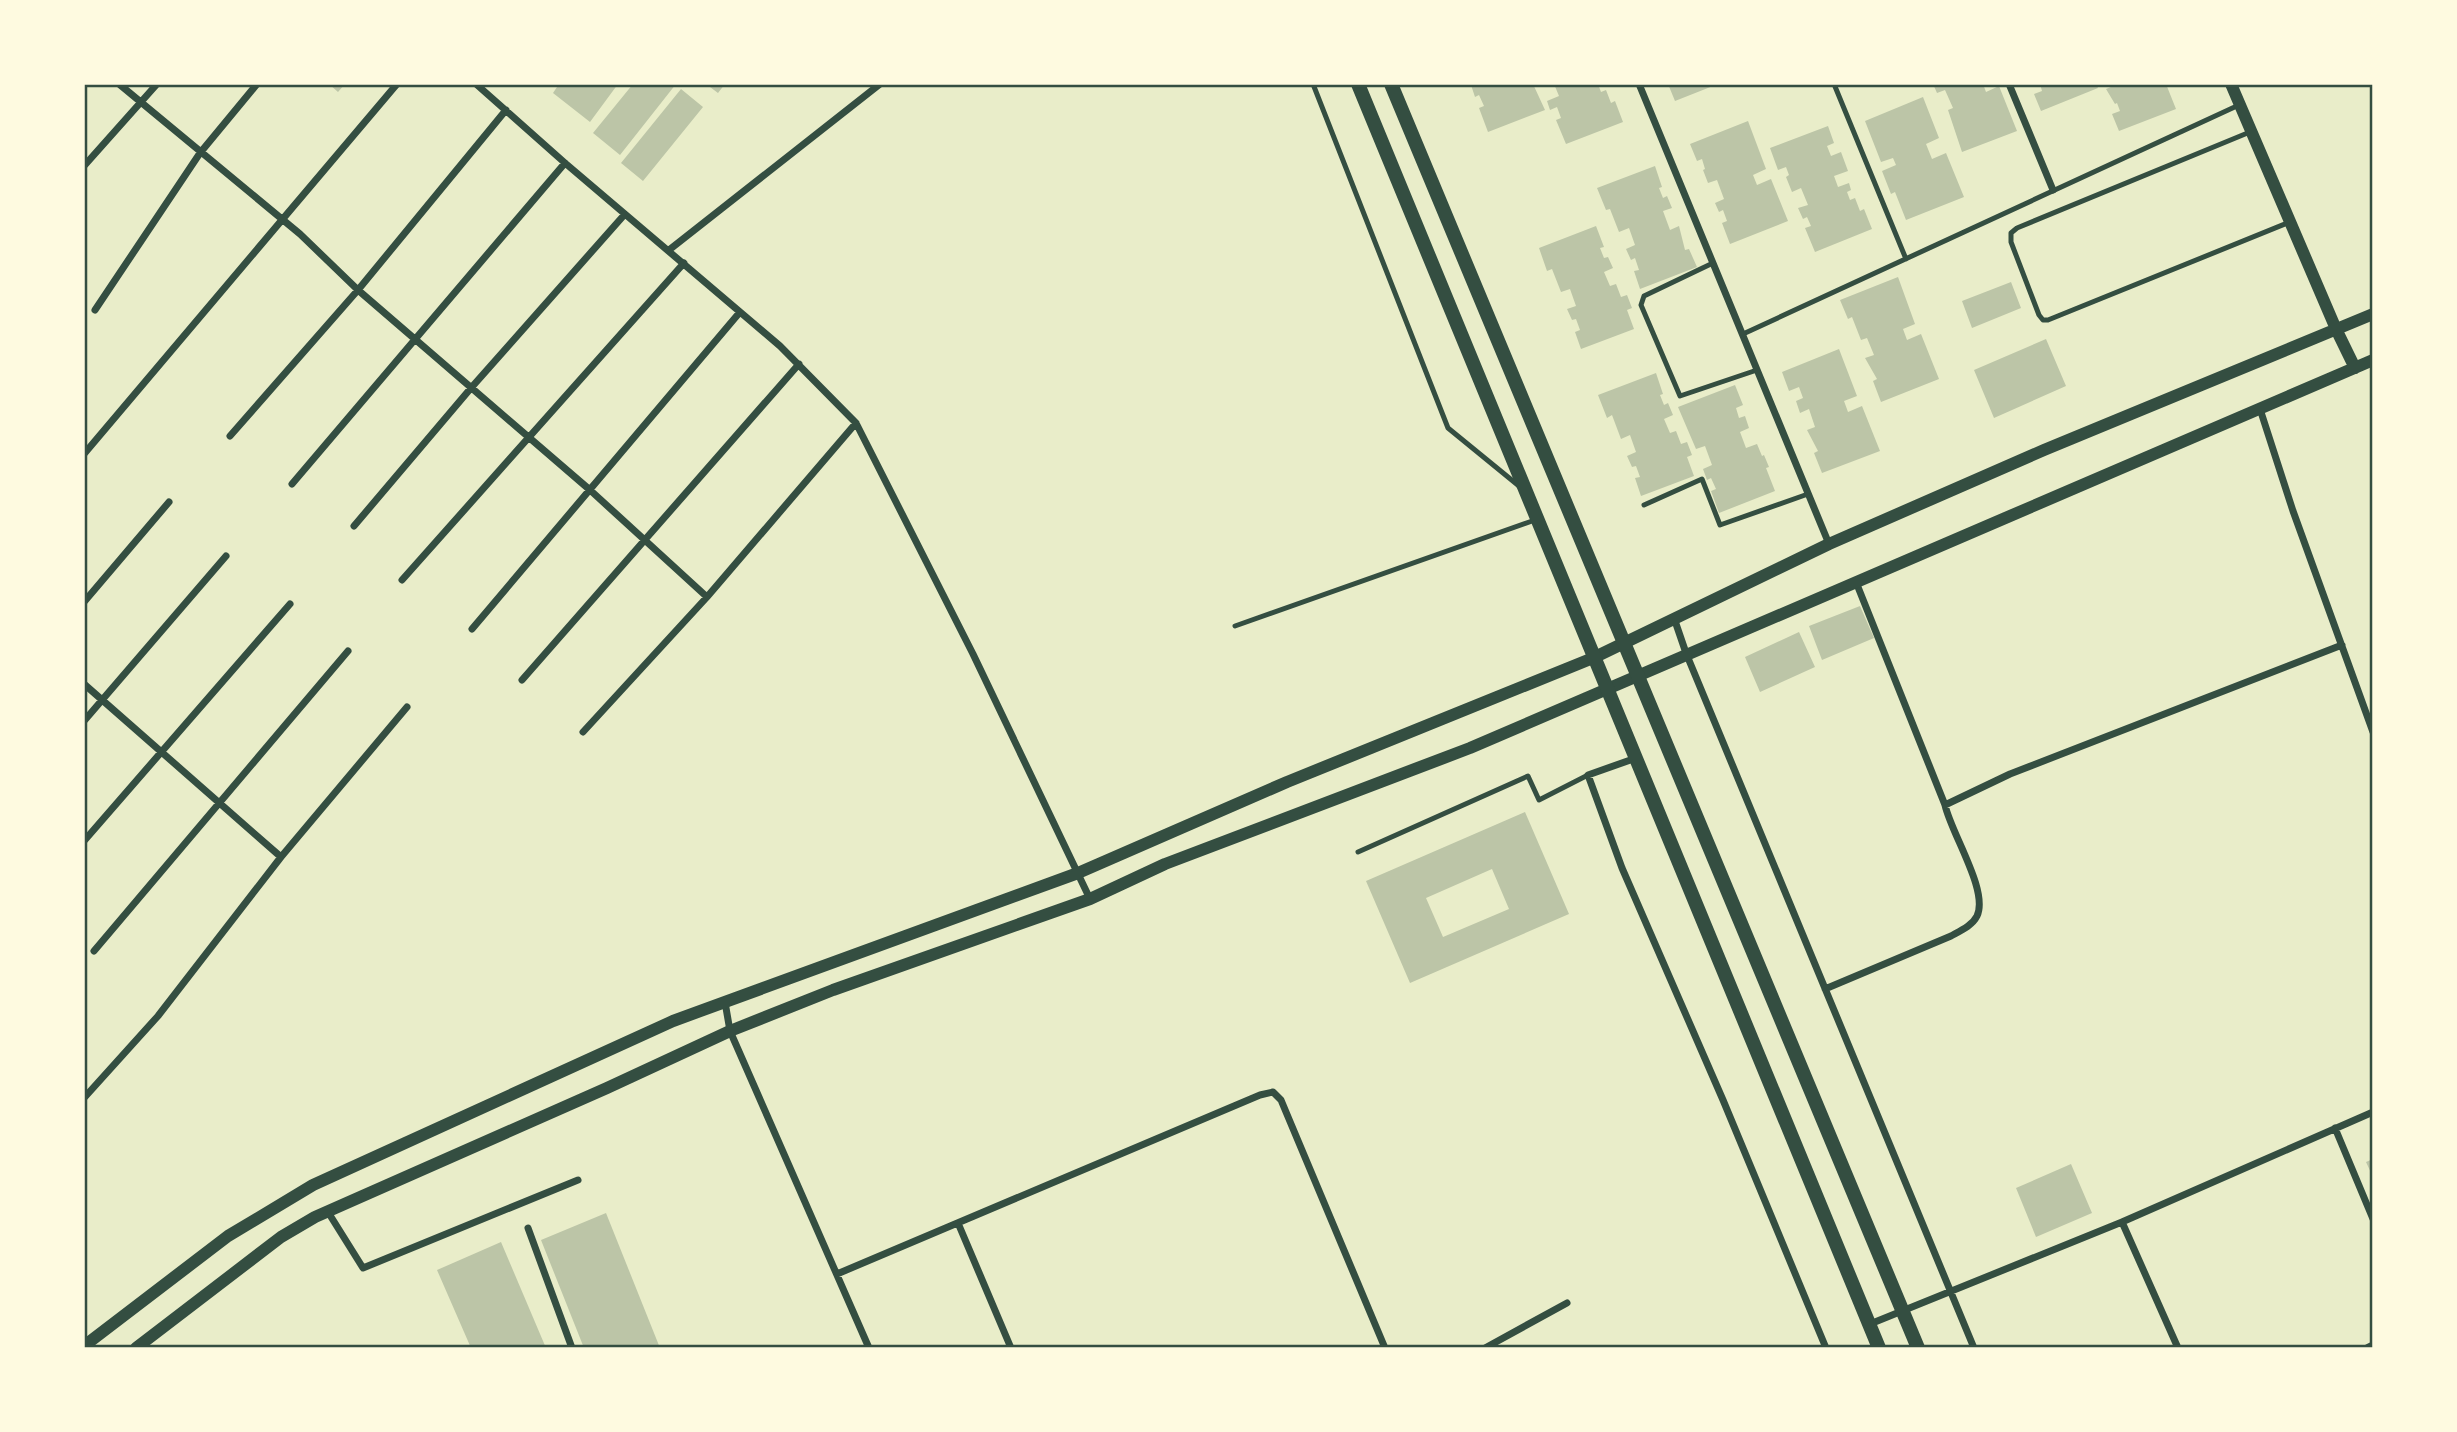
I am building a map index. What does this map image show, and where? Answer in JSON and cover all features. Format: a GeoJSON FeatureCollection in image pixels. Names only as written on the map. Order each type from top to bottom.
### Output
{"type":"FeatureCollection","features":[{"type":"Feature","properties":{"kind":"main road"},"geometry":{"type":"LineString","coordinates":[[1358,84],[1879,1348]]}},
{"type":"Feature","properties":{"kind":"main road"},"geometry":{"type":"LineString","coordinates":[[1391,84],[1918,1348]]}},
{"type":"Feature","properties":{"kind":"street"},"geometry":{"type":"LineString","coordinates":[[119,84],[283,219],[358,290],[590,490],[707,597]]}},
{"type":"Feature","properties":{"kind":"street"},"geometry":{"type":"LineString","coordinates":[[84,166],[157,84]]}},
{"type":"Feature","properties":{"kind":"street"},"geometry":{"type":"LineString","coordinates":[[95,310],[200,153],[257,84]]}},
{"type":"Feature","properties":{"kind":"street"},"geometry":{"type":"LineString","coordinates":[[84,454],[397,84]]}},
{"type":"Feature","properties":{"kind":"street"},"geometry":{"type":"LineString","coordinates":[[476,84],[799,364],[856,423],[974,654],[1090,900]]}},
{"type":"Feature","properties":{"kind":"street"},"geometry":{"type":"LineString","coordinates":[[669,250],[880,84]]}},
{"type":"Feature","properties":{"kind":"street"},"geometry":{"type":"LineString","coordinates":[[1639,84],[1829,544]]}},
{"type":"Feature","properties":{"kind":"street"},"geometry":{"type":"LineString","coordinates":[[2009,84],[2053,190]]}},
{"type":"Feature","properties":{"kind":"street"},"geometry":{"type":"LineString","coordinates":[[2231,84],[2355,368]]}},
{"type":"Feature","properties":{"kind":"street"},"geometry":{"type":"LineString","coordinates":[[230,436],[358,290],[506,110]]}},
{"type":"Feature","properties":{"kind":"street"},"geometry":{"type":"LineString","coordinates":[[292,484],[565,163]]}},
{"type":"Feature","properties":{"kind":"street"},"geometry":{"type":"LineString","coordinates":[[354,526],[471,388],[625,214]]}},
{"type":"Feature","properties":{"kind":"street"},"geometry":{"type":"LineString","coordinates":[[402,580],[684,264]]}},
{"type":"Feature","properties":{"kind":"street"},"geometry":{"type":"LineString","coordinates":[[472,629],[740,312]]}},
{"type":"Feature","properties":{"kind":"street"},"geometry":{"type":"LineString","coordinates":[[84,1346],[228,1236],[313,1185],[673,1021],[1078,873],[1287,782],[1593,658],[1829,544],[2057,445],[2373,314]]}},
{"type":"Feature","properties":{"kind":"street"},"geometry":{"type":"LineString","coordinates":[[136,1348],[281,1237],[328,1212],[730,1031],[833,990],[1090,900],[1165,864],[1470,748],[2373,360]]}},
{"type":"Feature","properties":{"kind":"street"},"geometry":{"type":"LineString","coordinates":[[522,680],[799,364]]}},
{"type":"Feature","properties":{"kind":"street"},"geometry":{"type":"LineString","coordinates":[[2260,409],[2373,732]]}},
{"type":"Feature","properties":{"kind":"street"},"geometry":{"type":"LineString","coordinates":[[583,732],[707,597],[856,423]]}},
{"type":"Feature","properties":{"kind":"street"},"geometry":{"type":"LineString","coordinates":[[84,602],[169,502]]}},
{"type":"Feature","properties":{"kind":"street"},"geometry":{"type":"LineString","coordinates":[[84,721],[226,556]]}},
{"type":"Feature","properties":{"kind":"street"},"geometry":{"type":"LineString","coordinates":[[1825,989],[1951,936],[1969,926],[1977,916],[1980,904],[1945,805],[1857,582]]}},
{"type":"Feature","properties":{"kind":"street"},"geometry":{"type":"LineString","coordinates":[[84,841],[290,604]]}},
{"type":"Feature","properties":{"kind":"street"},"geometry":{"type":"LineString","coordinates":[[1674,618],[1686,653],[1974,1348]]}},
{"type":"Feature","properties":{"kind":"street"},"geometry":{"type":"LineString","coordinates":[[1945,805],[2010,774],[2342,645]]}},
{"type":"Feature","properties":{"kind":"street"},"geometry":{"type":"LineString","coordinates":[[94,951],[348,651]]}},
{"type":"Feature","properties":{"kind":"street"},"geometry":{"type":"LineString","coordinates":[[84,684],[282,858]]}},
{"type":"Feature","properties":{"kind":"street"},"geometry":{"type":"LineString","coordinates":[[84,1098],[158,1016],[282,858],[407,707]]}},
{"type":"Feature","properties":{"kind":"street"},"geometry":{"type":"LineString","coordinates":[[1636,758],[1588,775],[1622,868],[1723,1100],[1826,1348]]}},
{"type":"Feature","properties":{"kind":"street"},"geometry":{"type":"LineString","coordinates":[[724,1001],[730,1031],[869,1348]]}},
{"type":"Feature","properties":{"kind":"street"},"geometry":{"type":"LineString","coordinates":[[837,1274],[1273,1092],[1281,1100],[1385,1348]]}},
{"type":"Feature","properties":{"kind":"street"},"geometry":{"type":"LineString","coordinates":[[1869,1325],[2122,1222],[2373,1112]]}},
{"type":"Feature","properties":{"kind":"street"},"geometry":{"type":"LineString","coordinates":[[2335,1128],[2373,1219]]}},
{"type":"Feature","properties":{"kind":"street"},"geometry":{"type":"LineString","coordinates":[[328,1212],[363,1268],[578,1180]]}},
{"type":"Feature","properties":{"kind":"street"},"geometry":{"type":"LineString","coordinates":[[2122,1222],[2178,1348]]}},
{"type":"Feature","properties":{"kind":"street"},"geometry":{"type":"LineString","coordinates":[[957,1223],[1011,1348]]}},
{"type":"Feature","properties":{"kind":"street"},"geometry":{"type":"LineString","coordinates":[[528,1228],[572,1348]]}},
{"type":"Feature","properties":{"kind":"street"},"geometry":{"type":"LineString","coordinates":[[1486,1348],[1567,1303]]}},
{"type":"Feature","properties":{"kind":"street"},"geometry":{"type":"LineString","coordinates":[[2367,1348],[2373,1345]]}},
{"type":"Feature","properties":{"kind":"lane"},"geometry":{"type":"LineString","coordinates":[[1314,84],[1448,428],[1527,492]]}},
{"type":"Feature","properties":{"kind":"lane"},"geometry":{"type":"LineString","coordinates":[[1834,84],[1906,259]]}},
{"type":"Feature","properties":{"kind":"lane"},"geometry":{"type":"LineString","coordinates":[[1743,334],[2239,104]]}},
{"type":"Feature","properties":{"kind":"lane"},"geometry":{"type":"LineString","coordinates":[[2251,131],[2011,233],[2011,242],[2039,315],[2043,320],[2048,320],[2290,222]]}},
{"type":"Feature","properties":{"kind":"lane"},"geometry":{"type":"LineString","coordinates":[[1713,263],[1644,296],[1641,305],[1680,396],[1757,370]]}},
{"type":"Feature","properties":{"kind":"lane"},"geometry":{"type":"LineString","coordinates":[[1644,505],[1702,479],[1720,525],[1808,494]]}},
{"type":"Feature","properties":{"kind":"lane"},"geometry":{"type":"LineString","coordinates":[[1235,626],[1538,519]]}},
{"type":"Feature","properties":{"kind":"lane"},"geometry":{"type":"LineString","coordinates":[[1358,852],[1528,776],[1539,800],[1588,775]]}},
{"type":"Feature","properties":{"kind":"building"},"geometry":{"type":"Polygon","coordinates":[[[329,84],[345,84],[338,92],[329,84]]]}},
{"type":"Feature","properties":{"kind":"building"},"geometry":{"type":"Polygon","coordinates":[[[559,84],[618,84],[590,122],[553,93],[559,84]]]}},
{"type":"Feature","properties":{"kind":"building"},"geometry":{"type":"Polygon","coordinates":[[[633,84],[676,84],[620,155],[593,133],[633,84]]]}},
{"type":"Feature","properties":{"kind":"building"},"geometry":{"type":"Polygon","coordinates":[[[706,84],[725,84],[718,93],[706,84]]]}},
{"type":"Feature","properties":{"kind":"building"},"geometry":{"type":"Polygon","coordinates":[[[1533,84],[1545,110],[1488,132],[1479,108],[1484,106],[1479,95],[1475,97],[1471,85],[1533,84]]]}},
{"type":"Feature","properties":{"kind":"building"},"geometry":{"type":"Polygon","coordinates":[[[1554,84],[1598,84],[1601,92],[1606,90],[1611,103],[1615,101],[1623,122],[1566,144],[1556,120],[1561,118],[1557,107],[1550,110],[1547,101],[1559,96],[1554,84]]]}},
{"type":"Feature","properties":{"kind":"building"},"geometry":{"type":"Polygon","coordinates":[[[1668,84],[1718,84],[1675,101],[1668,84]]]}},
{"type":"Feature","properties":{"kind":"building"},"geometry":{"type":"Polygon","coordinates":[[[1933,84],[1983,84],[1986,92],[1999,86],[2017,131],[1962,152],[1948,110],[1953,108],[1945,90],[1937,93],[1933,84]]]}},
{"type":"Feature","properties":{"kind":"building"},"geometry":{"type":"Polygon","coordinates":[[[2040,84],[2096,84],[2098,88],[2041,111],[2034,94],[2042,91],[2040,84]]]}},
{"type":"Feature","properties":{"kind":"building"},"geometry":{"type":"Polygon","coordinates":[[[2118,84],[2166,84],[2176,109],[2119,131],[2112,114],[2120,111],[2106,89],[2118,84]]]}},
{"type":"Feature","properties":{"kind":"building"},"geometry":{"type":"Polygon","coordinates":[[[681,89],[703,107],[643,181],[621,163],[681,89]]]}},
{"type":"Feature","properties":{"kind":"building"},"geometry":{"type":"Polygon","coordinates":[[[1923,97],[1939,138],[1926,144],[1932,159],[1946,153],[1964,197],[1906,220],[1895,192],[1891,194],[1882,171],[1896,165],[1893,158],[1881,162],[1865,121],[1923,97]]]}},
{"type":"Feature","properties":{"kind":"building"},"geometry":{"type":"Polygon","coordinates":[[[1748,121],[1766,169],[1753,175],[1757,185],[1771,179],[1788,221],[1730,244],[1722,223],[1727,221],[1723,210],[1719,212],[1715,203],[1724,199],[1717,180],[1708,183],[1702,159],[1697,161],[1690,144],[1748,121]]]}},
{"type":"Feature","properties":{"kind":"building"},"geometry":{"type":"Polygon","coordinates":[[[1828,126],[1834,143],[1827,146],[1831,156],[1841,152],[1848,171],[1834,176],[1838,187],[1849,183],[1851,190],[1847,192],[1850,200],[1855,198],[1860,211],[1864,209],[1872,229],[1815,252],[1805,228],[1811,226],[1807,217],[1803,219],[1798,208],[1808,205],[1801,188],[1792,192],[1786,177],[1789,175],[1786,167],[1778,170],[1770,148],[1828,126]]]}},
{"type":"Feature","properties":{"kind":"building"},"geometry":{"type":"Polygon","coordinates":[[[1655,166],[1663,198],[1667,196],[1672,208],[1663,211],[1670,230],[1679,226],[1685,250],[1689,249],[1697,267],[1640,289],[1634,271],[1639,270],[1635,258],[1631,260],[1626,249],[1635,245],[1629,228],[1619,232],[1610,209],[1606,210],[1597,188],[1655,166]]]}},
{"type":"Feature","properties":{"kind":"building"},"geometry":{"type":"Polygon","coordinates":[[[1596,226],[1604,247],[1600,248],[1604,258],[1608,257],[1613,268],[1604,272],[1610,286],[1616,284],[1621,297],[1627,295],[1632,308],[1627,310],[1634,329],[1581,349],[1575,332],[1580,330],[1576,319],[1572,320],[1567,309],[1576,306],[1570,289],[1561,292],[1552,269],[1547,271],[1539,248],[1596,226]]]}},
{"type":"Feature","properties":{"kind":"building"},"geometry":{"type":"Polygon","coordinates":[[[1898,277],[1915,324],[1903,329],[1907,340],[1921,334],[1939,379],[1881,402],[1873,381],[1877,379],[1865,358],[1874,355],[1867,338],[1861,340],[1852,317],[1848,319],[1840,300],[1898,277]]]}},
{"type":"Feature","properties":{"kind":"building"},"geometry":{"type":"Polygon","coordinates":[[[2011,282],[2021,308],[1972,328],[1962,301],[2011,282]]]}},
{"type":"Feature","properties":{"kind":"building"},"geometry":{"type":"Polygon","coordinates":[[[2046,339],[2066,386],[1994,418],[1974,370],[2046,339]]]}},
{"type":"Feature","properties":{"kind":"building"},"geometry":{"type":"Polygon","coordinates":[[[1839,349],[1857,396],[1844,401],[1848,412],[1862,406],[1880,451],[1822,473],[1814,453],[1818,451],[1807,430],[1815,427],[1809,409],[1800,413],[1796,401],[1803,398],[1799,387],[1789,391],[1782,372],[1839,349]]]}},
{"type":"Feature","properties":{"kind":"building"},"geometry":{"type":"Polygon","coordinates":[[[1656,373],[1664,405],[1668,403],[1673,415],[1664,419],[1670,433],[1676,431],[1681,444],[1687,442],[1692,455],[1687,457],[1694,476],[1641,496],[1635,478],[1640,477],[1636,466],[1632,467],[1627,456],[1636,452],[1630,435],[1621,439],[1612,415],[1607,418],[1598,395],[1656,373]]]}},
{"type":"Feature","properties":{"kind":"building"},"geometry":{"type":"Polygon","coordinates":[[[1735,385],[1743,405],[1736,408],[1739,418],[1745,416],[1749,428],[1740,432],[1746,448],[1757,444],[1769,467],[1766,468],[1775,491],[1719,513],[1711,491],[1716,489],[1711,478],[1707,480],[1703,469],[1712,465],[1705,446],[1696,449],[1678,407],[1735,385]]]}},
{"type":"Feature","properties":{"kind":"building"},"geometry":{"type":"Polygon","coordinates":[[[1860,606],[1874,638],[1822,660],[1809,626],[1860,606]]]}},
{"type":"Feature","properties":{"kind":"building"},"geometry":{"type":"Polygon","coordinates":[[[1799,632],[1815,667],[1760,692],[1745,657],[1799,632]]]}},
{"type":"Feature","properties":{"kind":"building"},"geometry":{"type":"Polygon","coordinates":[[[1525,812],[1569,914],[1410,983],[1366,881],[1525,812]],[[1492,869],[1426,898],[1443,937],[1509,909],[1492,869]]]}},
{"type":"Feature","properties":{"kind":"building"},"geometry":{"type":"Polygon","coordinates":[[[2373,1159],[2373,1177],[2366,1162],[2373,1159]]]}},
{"type":"Feature","properties":{"kind":"building"},"geometry":{"type":"Polygon","coordinates":[[[2071,1164],[2092,1213],[2036,1237],[2016,1188],[2071,1164]]]}},
{"type":"Feature","properties":{"kind":"building"},"geometry":{"type":"Polygon","coordinates":[[[606,1213],[660,1348],[584,1348],[541,1240],[606,1213]]]}},
{"type":"Feature","properties":{"kind":"building"},"geometry":{"type":"Polygon","coordinates":[[[501,1242],[546,1348],[471,1348],[437,1270],[501,1242]]]}}]}
